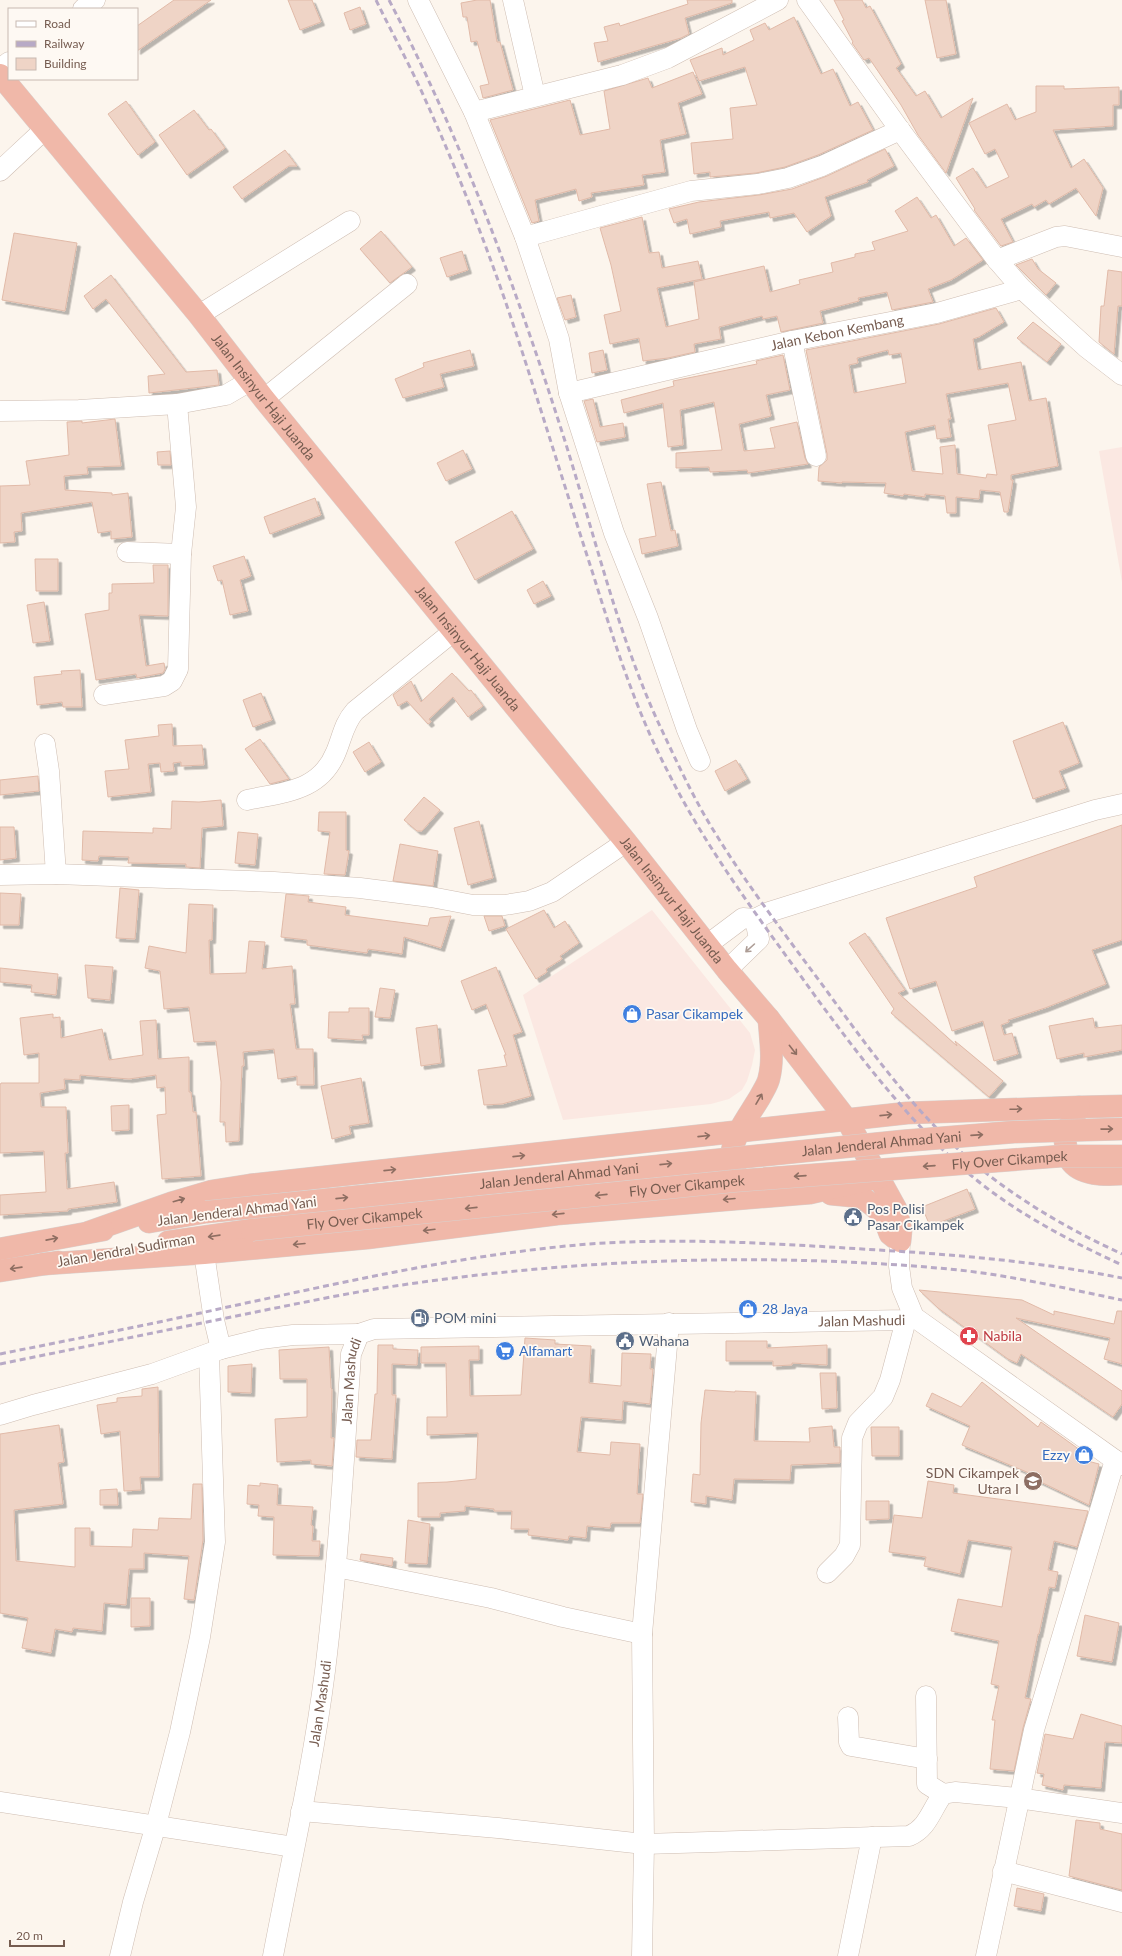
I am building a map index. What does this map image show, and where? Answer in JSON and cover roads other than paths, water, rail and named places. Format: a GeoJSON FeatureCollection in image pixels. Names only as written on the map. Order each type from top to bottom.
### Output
{"type":"FeatureCollection","features":[{"type":"Feature","properties":{"kind":"highway","name":"Jalan Insinyur Haji Juanda"},"geometry":{"type":"LineString","coordinates":[[0,75],[44,130],[199,315],[264,399],[626,842],[726,970],[769,1019],[847,1120],[880,1177],[896,1209],[901,1230],[900,1241]]}},
{"type":"Feature","properties":{"kind":"highway"},"geometry":{"type":"LineString","coordinates":[[760,1196],[752,1192],[738,1180],[734,1171],[732,1151],[739,1132],[769,1079],[771,1059],[769,1019]]}},
{"type":"Feature","properties":{"kind":"highway"},"geometry":{"type":"LineString","coordinates":[[89,1232],[178,1201],[212,1191],[250,1185],[921,1112],[1122,1106]]}},
{"type":"Feature","properties":{"kind":"highway"},"geometry":{"type":"LineString","coordinates":[[1079,1107],[1064,1136],[1070,1159],[1080,1169],[1103,1175],[1122,1174]]}},
{"type":"Feature","properties":{"kind":"highway","name":"Jalan Jenderal Ahmad Yani"},"geometry":{"type":"LineString","coordinates":[[0,1249],[206,1212],[903,1140],[1014,1132],[1122,1129]]}},
{"type":"Feature","properties":{"kind":"highway","name":"Fly Over Cikampek"},"geometry":{"type":"LineString","coordinates":[[252,1230],[734,1181],[1062,1156],[1122,1156]]}},
{"type":"Feature","properties":{"kind":"highway"},"geometry":{"type":"LineString","coordinates":[[810,1193],[880,1177]]}},
{"type":"Feature","properties":{"kind":"highway"},"geometry":{"type":"LineString","coordinates":[[44,1264],[204,1253],[367,1238],[557,1214],[810,1193],[862,1197],[882,1213],[890,1234],[900,1241]]}},
{"type":"Feature","properties":{"kind":"highway","name":"Jalan Jendral Sudirman"},"geometry":{"type":"LineString","coordinates":[[0,1271],[162,1243],[252,1230]]}},
{"type":"Feature","properties":{"kind":"street"},"geometry":{"type":"LineString","coordinates":[[83,8],[95,0]]}},
{"type":"Feature","properties":{"kind":"street"},"geometry":{"type":"LineString","coordinates":[[418,0],[474,112],[525,237],[559,339],[569,393],[614,533],[648,618],[687,730],[700,761]]}},
{"type":"Feature","properties":{"kind":"street"},"geometry":{"type":"LineString","coordinates":[[513,0],[535,96]]}},
{"type":"Feature","properties":{"kind":"street"},"geometry":{"type":"LineString","coordinates":[[474,112],[622,75],[668,58],[778,0]]}},
{"type":"Feature","properties":{"kind":"street"},"geometry":{"type":"LineString","coordinates":[[807,0],[900,130],[997,260],[1022,289],[1087,348],[1122,375]]}},
{"type":"Feature","properties":{"kind":"street"},"geometry":{"type":"LineString","coordinates":[[0,69],[8,63]]}},
{"type":"Feature","properties":{"kind":"street"},"geometry":{"type":"LineString","coordinates":[[0,171],[44,130]]}},
{"type":"Feature","properties":{"kind":"street"},"geometry":{"type":"LineString","coordinates":[[525,237],[691,191],[758,184],[788,178],[822,166],[900,130]]}},
{"type":"Feature","properties":{"kind":"street"},"geometry":{"type":"LineString","coordinates":[[199,315],[350,221]]}},
{"type":"Feature","properties":{"kind":"street"},"geometry":{"type":"LineString","coordinates":[[997,260],[1056,237],[1065,236],[1122,247]]}},
{"type":"Feature","properties":{"kind":"street"},"geometry":{"type":"LineString","coordinates":[[264,399],[407,284]]}},
{"type":"Feature","properties":{"kind":"street","name":"Jalan Kebon Kembang"},"geometry":{"type":"LineString","coordinates":[[569,393],[792,341],[937,313],[1022,289]]}},
{"type":"Feature","properties":{"kind":"street"},"geometry":{"type":"LineString","coordinates":[[792,341],[816,456]]}},
{"type":"Feature","properties":{"kind":"street"},"geometry":{"type":"LineString","coordinates":[[0,411],[79,410],[177,404],[226,395],[250,381]]}},
{"type":"Feature","properties":{"kind":"street"},"geometry":{"type":"LineString","coordinates":[[104,695],[164,686],[172,681],[176,676],[178,669],[181,554],[186,507],[177,404]]}},
{"type":"Feature","properties":{"kind":"street"},"geometry":{"type":"LineString","coordinates":[[127,552],[181,554]]}},
{"type":"Feature","properties":{"kind":"street"},"geometry":{"type":"LineString","coordinates":[[247,800],[295,790],[310,785],[319,778],[335,755],[347,720],[355,711],[454,631]]}},
{"type":"Feature","properties":{"kind":"street"},"geometry":{"type":"LineString","coordinates":[[45,744],[49,771],[56,874]]}},
{"type":"Feature","properties":{"kind":"street"},"geometry":{"type":"LineString","coordinates":[[707,946],[743,918],[755,920],[769,912],[1095,810],[1122,804]]}},
{"type":"Feature","properties":{"kind":"street"},"geometry":{"type":"LineString","coordinates":[[0,874],[56,874],[274,882],[360,888],[432,897],[472,905],[505,905],[529,901],[552,892],[626,842]]}},
{"type":"Feature","properties":{"kind":"street"},"geometry":{"type":"LineString","coordinates":[[726,970],[759,939],[755,920]]}},
{"type":"Feature","properties":{"kind":"street"},"geometry":{"type":"LineString","coordinates":[[827,1573],[844,1556],[850,1545],[852,1438],[858,1423],[882,1397],[890,1380],[910,1319],[902,1288],[899,1266],[900,1241]]}},
{"type":"Feature","properties":{"kind":"street"},"geometry":{"type":"LineString","coordinates":[[120,1956],[133,1902],[156,1824],[192,1678],[215,1542],[216,1352],[214,1320],[204,1253]]}},
{"type":"Feature","properties":{"kind":"street"},"geometry":{"type":"LineString","coordinates":[[910,1319],[1119,1462],[1034,1730],[1018,1798],[986,1956]]}},
{"type":"Feature","properties":{"kind":"street","name":"Jalan Mashudi"},"geometry":{"type":"LineString","coordinates":[[273,1956],[302,1811],[325,1671],[336,1567],[351,1354],[359,1334],[374,1329],[910,1319]]}},
{"type":"Feature","properties":{"kind":"street"},"geometry":{"type":"LineString","coordinates":[[642,1956],[644,1844],[642,1634],[669,1323]]}},
{"type":"Feature","properties":{"kind":"street"},"geometry":{"type":"LineString","coordinates":[[0,1415],[152,1374],[216,1352],[261,1339],[293,1335],[359,1334]]}},
{"type":"Feature","properties":{"kind":"street"},"geometry":{"type":"LineString","coordinates":[[336,1567],[491,1598],[563,1617],[642,1634]]}},
{"type":"Feature","properties":{"kind":"street"},"geometry":{"type":"LineString","coordinates":[[926,1696],[927,1784],[943,1794],[955,1792],[1018,1798],[1122,1813]]}},
{"type":"Feature","properties":{"kind":"street"},"geometry":{"type":"LineString","coordinates":[[848,1717],[849,1742],[851,1746],[927,1759]]}},
{"type":"Feature","properties":{"kind":"street"},"geometry":{"type":"LineString","coordinates":[[302,1811],[498,1828],[644,1844],[909,1836],[918,1832],[928,1822],[936,1804],[943,1794]]}},
{"type":"Feature","properties":{"kind":"street"},"geometry":{"type":"LineString","coordinates":[[0,1802],[156,1824],[294,1847]]}},
{"type":"Feature","properties":{"kind":"street"},"geometry":{"type":"LineString","coordinates":[[848,1956],[872,1837]]}},
{"type":"Feature","properties":{"kind":"street"},"geometry":{"type":"LineString","coordinates":[[1003,1870],[1122,1902]]}},
{"type":"Feature","properties":{"kind":"railway"},"geometry":{"type":"LineString","coordinates":[[376,0],[415,77],[434,119],[461,182],[497,278],[519,342],[609,624],[635,699],[656,748],[701,832],[738,889],[835,1023],[888,1090],[926,1132],[967,1172],[984,1186],[1022,1212],[1061,1235],[1122,1265]]}},
{"type":"Feature","properties":{"kind":"railway"},"geometry":{"type":"LineString","coordinates":[[389,0],[416,53],[440,106],[464,161],[507,270],[546,382],[618,618],[643,688],[686,780],[709,822],[757,896],[878,1060],[913,1102],[950,1142],[970,1160],[1024,1200],[1062,1224],[1122,1254]]}},
{"type":"Feature","properties":{"kind":"railway"},"geometry":{"type":"LineString","coordinates":[[0,1354],[399,1271],[488,1256],[577,1245],[648,1241],[684,1241],[755,1243],[927,1253],[1057,1267],[1122,1278]]}},
{"type":"Feature","properties":{"kind":"railway"},"geometry":{"type":"LineString","coordinates":[[0,1364],[345,1294],[471,1276],[610,1264],[751,1260],[890,1264],[959,1270],[1000,1276],[1122,1300]]}},
{"type":"Feature","properties":{"kind":"place","name":"Pasar Cikampek"},"geometry":{"type":"Point","coordinates":[632,1014]}},
{"type":"Feature","properties":{"kind":"place","name":"Pos Polisi Pasar Cikampek"},"geometry":{"type":"Point","coordinates":[853,1217]}},
{"type":"Feature","properties":{"kind":"place","name":"28 Jaya"},"geometry":{"type":"Point","coordinates":[748,1309]}},
{"type":"Feature","properties":{"kind":"place","name":"POM mini"},"geometry":{"type":"Point","coordinates":[420,1318]}},
{"type":"Feature","properties":{"kind":"place","name":"Nabila"},"geometry":{"type":"Point","coordinates":[969,1336]}},
{"type":"Feature","properties":{"kind":"place","name":"Wahana"},"geometry":{"type":"Point","coordinates":[625,1341]}},
{"type":"Feature","properties":{"kind":"place","name":"Alfamart"},"geometry":{"type":"Point","coordinates":[505,1351]}},
{"type":"Feature","properties":{"kind":"place","name":"Ezzy"},"geometry":{"type":"Point","coordinates":[1084,1455]}},
{"type":"Feature","properties":{"kind":"place","name":"SDN Cikampek Utara I"},"geometry":{"type":"Point","coordinates":[1033,1481]}}]}
